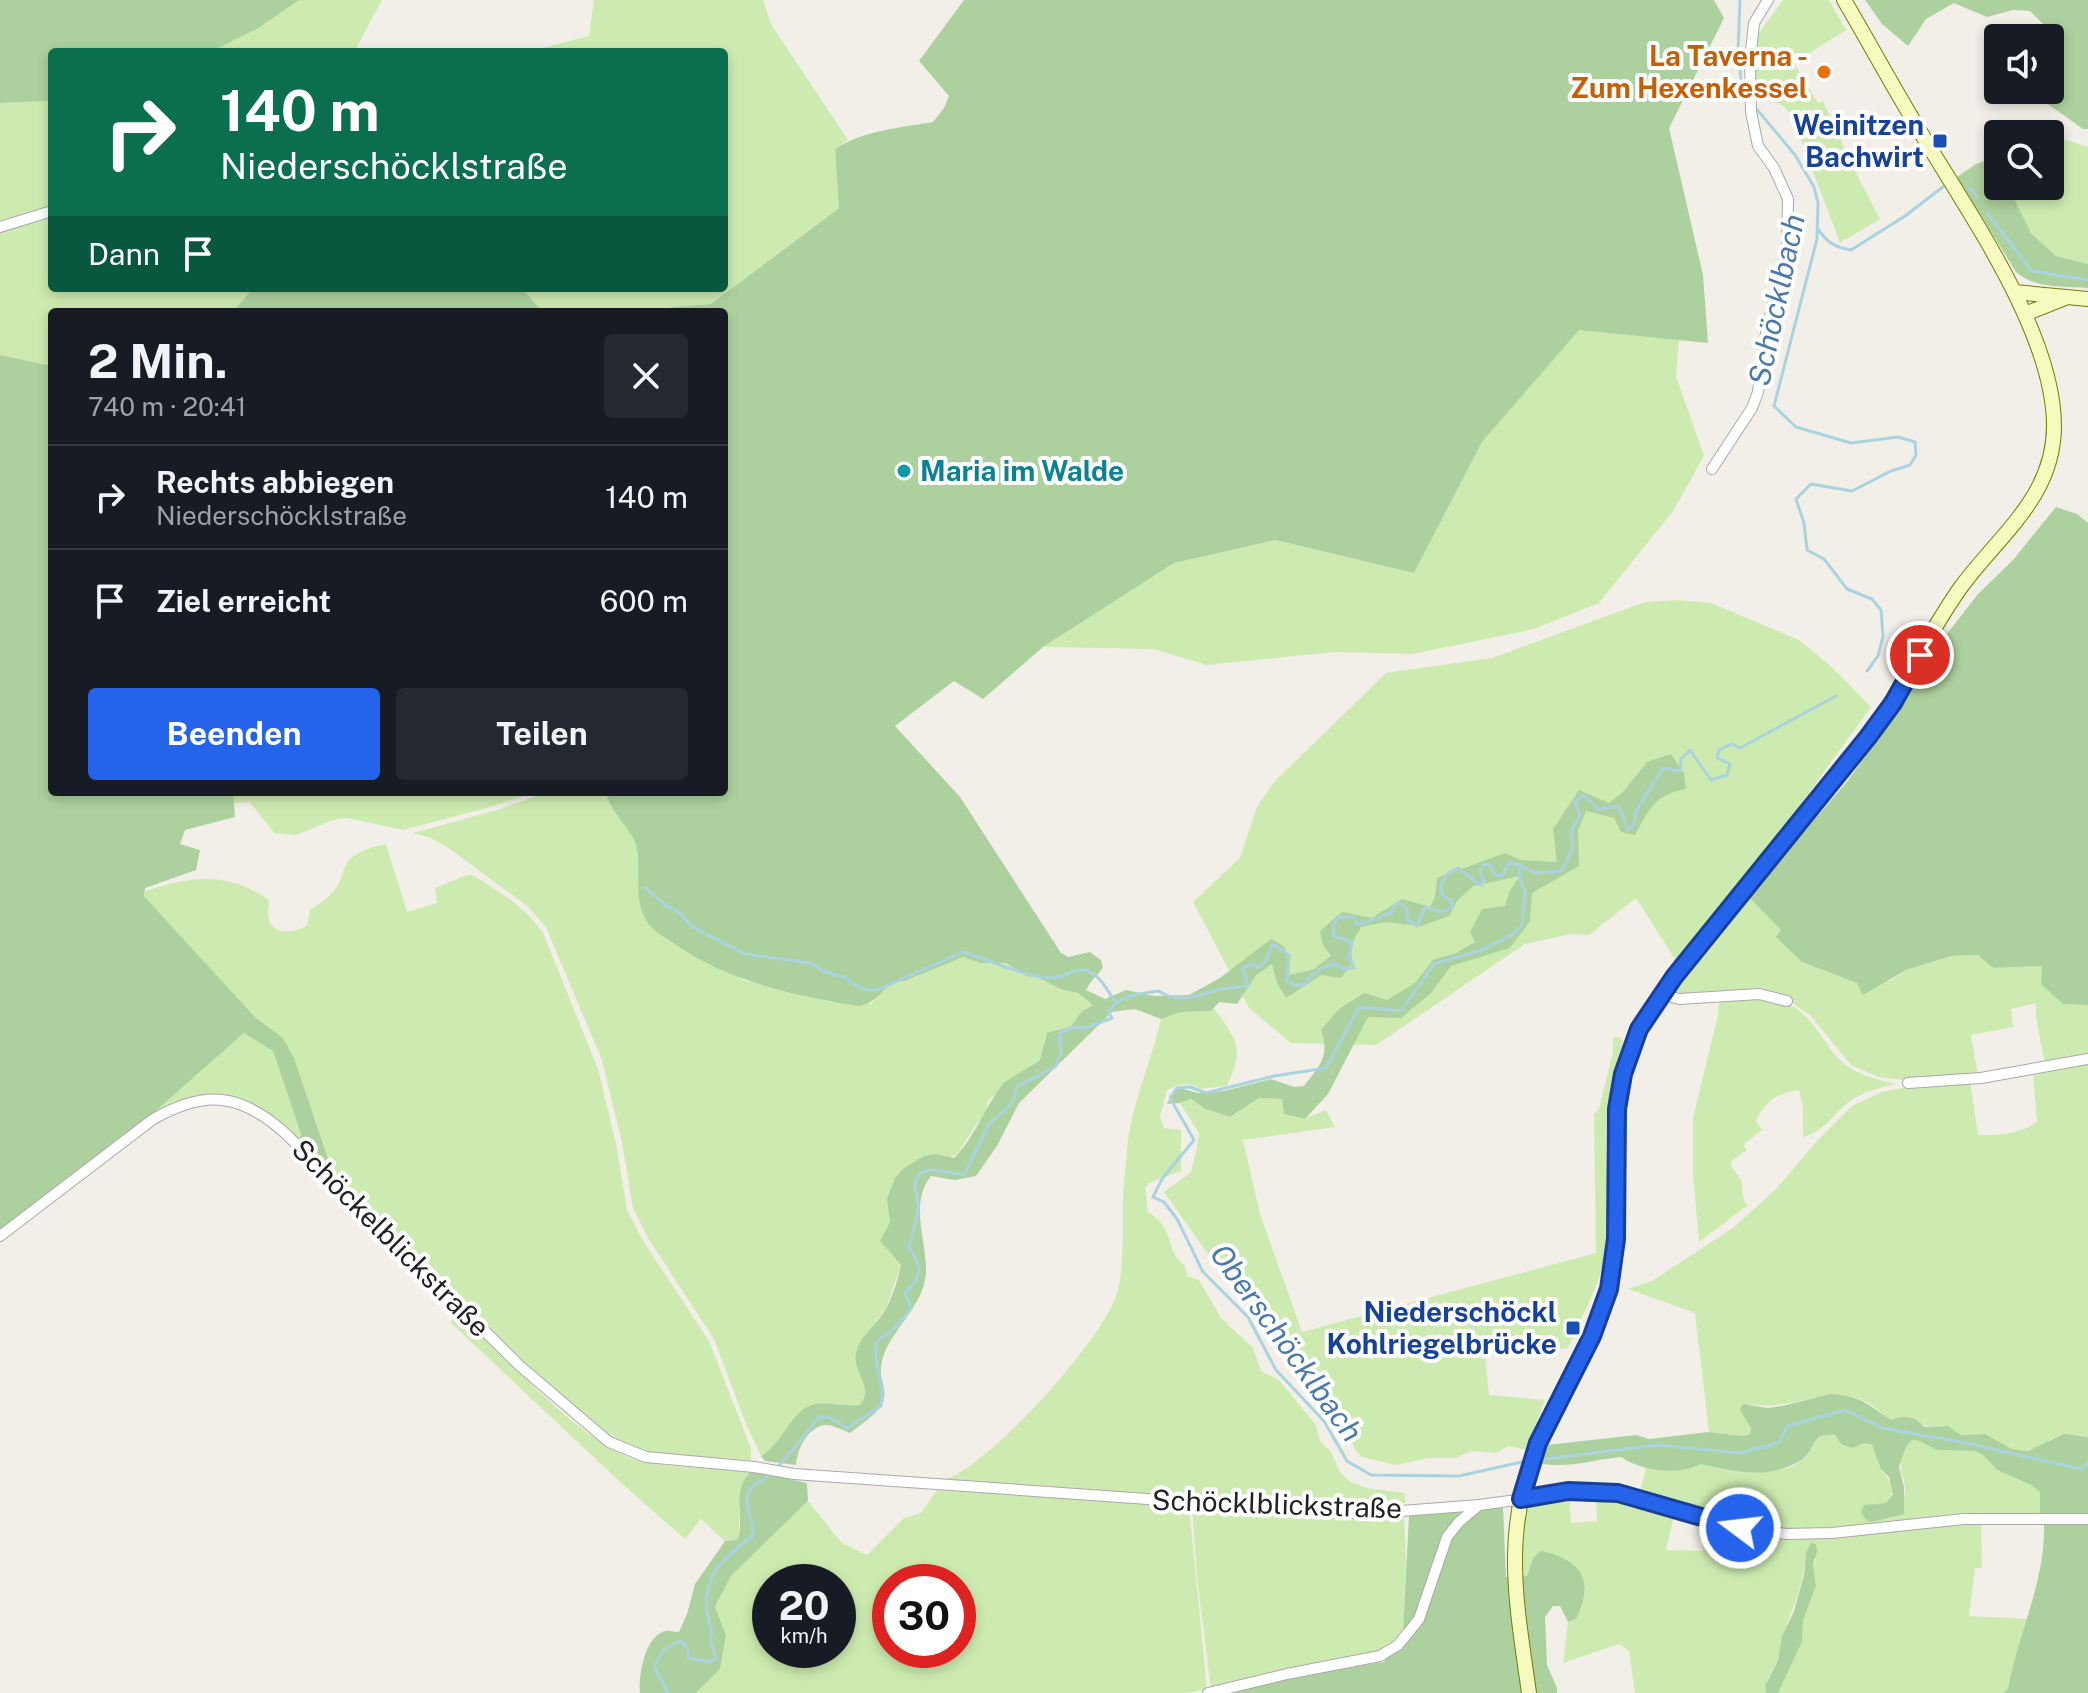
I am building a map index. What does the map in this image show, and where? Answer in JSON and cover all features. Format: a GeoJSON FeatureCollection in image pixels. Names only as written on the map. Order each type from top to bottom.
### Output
{"type":"FeatureCollection","features":[{"type":"Feature","properties":{"kind":"main road"},"geometry":{"type":"LineString","coordinates":[[1529,1693],[1514,1593],[1514,1548],[1521,1499],[1538,1443],[1605,1305],[1616,1239],[1615,1132],[1619,1092],[1635,1039],[1661,994],[1893,703],[1959,590],[2022,516],[2039,491],[2050,459],[2054,413],[2046,370],[2025,314],[1844,0]]}},
{"type":"Feature","properties":{"kind":"main road"},"geometry":{"type":"LineString","coordinates":[[2014,292],[2088,299]]}},
{"type":"Feature","properties":{"kind":"main road"},"geometry":{"type":"LineString","coordinates":[[2025,314],[2066,298]]}},
{"type":"Feature","properties":{"kind":"street"},"geometry":{"type":"LineString","coordinates":[[1712,469],[1752,408],[1758,392],[1766,333],[1787,247],[1788,199],[1774,168],[1758,146],[1751,112],[1750,61],[1754,23],[1768,0]]}},
{"type":"Feature","properties":{"kind":"street"},"geometry":{"type":"LineString","coordinates":[[0,227],[48,212]]}},
{"type":"Feature","properties":{"kind":"street"},"geometry":{"type":"LineString","coordinates":[[1661,994],[1679,999],[1759,994],[1787,1001]]}},
{"type":"Feature","properties":{"kind":"street"},"geometry":{"type":"LineString","coordinates":[[1908,1083],[1981,1078],[2088,1059]]}},
{"type":"Feature","properties":{"kind":"street","name":"Schöckelblickstraße"},"geometry":{"type":"LineString","coordinates":[[0,1236],[164,1113],[196,1101],[219,1099],[239,1102],[257,1110],[286,1134],[520,1366],[603,1438],[621,1449],[646,1457],[794,1474]]}},
{"type":"Feature","properties":{"kind":"street","name":"Schöcklblickstraße"},"geometry":{"type":"LineString","coordinates":[[794,1474],[1347,1513],[1479,1505],[1568,1491],[1605,1491],[1639,1498],[1723,1525],[1786,1534],[1832,1533],[1951,1519],[2088,1519]]}},
{"type":"Feature","properties":{"kind":"street"},"geometry":{"type":"LineString","coordinates":[[1208,1693],[1380,1656],[1398,1645],[1419,1619],[1447,1537],[1479,1505]]}},
{"type":"Feature","properties":{"kind":"green space"},"geometry":{"type":"Polygon","coordinates":[[[0,0],[299,0],[257,29],[218,48],[48,48],[48,101],[0,103],[0,0]]]}},
{"type":"Feature","properties":{"kind":"green space"},"geometry":{"type":"Polygon","coordinates":[[[299,0],[382,0],[356,48],[218,48],[257,29],[299,0]]]}},
{"type":"Feature","properties":{"kind":"green space"},"geometry":{"type":"Polygon","coordinates":[[[594,0],[763,0],[771,24],[848,140],[835,149],[840,207],[728,291],[728,48],[542,48],[589,36],[594,0]]]}},
{"type":"Feature","properties":{"kind":"green space"},"geometry":{"type":"Polygon","coordinates":[[[964,0],[1714,0],[1724,18],[1669,128],[1703,275],[1708,343],[1579,330],[1482,442],[1414,573],[1275,540],[1174,563],[1043,647],[983,699],[954,681],[895,726],[960,797],[1061,953],[1068,957],[1090,952],[1101,960],[1103,968],[1086,990],[1105,999],[1126,990],[1154,996],[1189,995],[1220,978],[1271,939],[1285,947],[1290,975],[1314,969],[1331,956],[1323,945],[1320,931],[1342,912],[1372,918],[1402,899],[1430,907],[1435,897],[1437,878],[1505,853],[1521,860],[1557,862],[1553,829],[1579,790],[1609,803],[1623,792],[1647,762],[1671,754],[1684,773],[1686,789],[1667,795],[1654,804],[1635,835],[1621,832],[1614,818],[1586,811],[1578,830],[1579,866],[1532,893],[1530,921],[1510,948],[1451,966],[1431,993],[1401,1018],[1368,1017],[1328,1094],[1305,1119],[1284,1114],[1282,1099],[1259,1098],[1230,1117],[1205,1109],[1191,1099],[1167,1104],[1176,1087],[1198,1093],[1224,1091],[1271,1079],[1294,1087],[1304,1086],[1324,1054],[1321,1030],[1339,1009],[1364,993],[1387,1000],[1415,983],[1434,959],[1454,954],[1475,942],[1470,932],[1482,909],[1505,906],[1510,890],[1520,876],[1473,886],[1457,901],[1449,916],[1421,926],[1385,922],[1361,927],[1350,947],[1353,963],[1341,978],[1321,975],[1286,998],[1277,983],[1272,964],[1256,975],[1237,1004],[1219,1002],[1211,1011],[1181,1012],[1161,1019],[1135,1009],[1112,1012],[1019,1103],[997,1146],[976,1176],[955,1180],[931,1176],[921,1198],[920,1210],[926,1260],[924,1285],[884,1355],[881,1367],[882,1403],[872,1416],[850,1433],[828,1425],[813,1430],[801,1446],[796,1465],[765,1461],[761,1456],[775,1444],[796,1416],[809,1406],[859,1405],[864,1399],[856,1353],[887,1307],[901,1265],[880,1241],[890,1222],[887,1199],[895,1178],[904,1168],[924,1156],[936,1154],[954,1158],[1003,1084],[1040,1060],[1047,1033],[1071,1026],[1082,1011],[1093,1005],[1078,993],[1026,976],[1006,963],[980,963],[963,957],[897,982],[872,1001],[857,1006],[784,991],[715,967],[664,937],[647,922],[639,901],[636,845],[607,796],[728,796],[728,308],[670,308],[711,304],[839,208],[835,149],[870,134],[933,122],[949,96],[919,61],[964,0]]]}},
{"type":"Feature","properties":{"kind":"green space"},"geometry":{"type":"Polygon","coordinates":[[[1783,0],[1829,0],[1846,30],[1794,63],[1818,103],[1823,101],[1880,219],[1840,243],[1793,119],[1785,107],[1757,93],[1754,79],[1756,37],[1783,0]]]}},
{"type":"Feature","properties":{"kind":"green space"},"geometry":{"type":"Polygon","coordinates":[[[1865,0],[2088,0],[2088,129],[2083,129],[2048,104],[2064,104],[2064,24],[2043,24],[2030,11],[2013,10],[1987,17],[1954,3],[1926,19],[1908,46],[1882,24],[1865,0]]]}},
{"type":"Feature","properties":{"kind":"green space"},"geometry":{"type":"Polygon","coordinates":[[[48,101],[48,292],[250,292],[236,308],[48,308],[48,365],[0,355],[0,103],[48,101]]]}},
{"type":"Feature","properties":{"kind":"green space"},"geometry":{"type":"Polygon","coordinates":[[[2064,139],[2088,147],[2088,264],[2056,256],[2031,233],[2015,200],[2064,200],[2064,139]]]}},
{"type":"Feature","properties":{"kind":"green space"},"geometry":{"type":"Polygon","coordinates":[[[1984,161],[1984,200],[2015,200],[2031,233],[2056,256],[2088,264],[2088,288],[2041,284],[2016,272],[1957,177],[1984,161]]]}},
{"type":"Feature","properties":{"kind":"green space"},"geometry":{"type":"Polygon","coordinates":[[[250,292],[526,292],[540,308],[236,308],[250,292]]]}},
{"type":"Feature","properties":{"kind":"green space"},"geometry":{"type":"Polygon","coordinates":[[[526,292],[727,292],[711,304],[670,308],[540,308],[526,292]]]}},
{"type":"Feature","properties":{"kind":"green space"},"geometry":{"type":"Polygon","coordinates":[[[1579,329],[1679,340],[1676,376],[1704,456],[1673,511],[1599,603],[1534,629],[1412,654],[1334,652],[1207,665],[1153,649],[1043,647],[1174,563],[1274,540],[1414,573],[1482,442],[1579,329]]]}},
{"type":"Feature","properties":{"kind":"green space"},"geometry":{"type":"Polygon","coordinates":[[[0,355],[48,365],[48,796],[233,796],[235,817],[185,830],[180,844],[200,850],[196,870],[145,888],[144,896],[255,1017],[283,1038],[294,1058],[328,1158],[323,1165],[299,1140],[301,1134],[273,1051],[244,1033],[150,1116],[0,1230],[0,355]]]}},
{"type":"Feature","properties":{"kind":"green space"},"geometry":{"type":"Polygon","coordinates":[[[2056,507],[2077,514],[2088,523],[2088,1005],[2063,1004],[2041,984],[2042,966],[1993,968],[1978,955],[1951,956],[1906,970],[1863,995],[1857,983],[1802,962],[1776,937],[1781,930],[1748,896],[1846,783],[1903,704],[1946,635],[1978,594],[2013,560],[2056,507]]]}},
{"type":"Feature","properties":{"kind":"green space"},"geometry":{"type":"Polygon","coordinates":[[[1677,600],[1711,603],[1799,640],[1833,668],[1871,707],[1792,816],[1676,961],[1636,898],[1589,935],[1571,934],[1525,944],[1376,1045],[1291,1043],[1249,1008],[1193,902],[1240,858],[1257,807],[1274,782],[1386,673],[1492,658],[1645,602],[1677,600]]]}},
{"type":"Feature","properties":{"kind":"green space"},"geometry":{"type":"Polygon","coordinates":[[[233,796],[523,796],[403,830],[347,818],[333,820],[296,835],[274,833],[250,802],[234,803],[233,796]]]}},
{"type":"Feature","properties":{"kind":"green space"},"geometry":{"type":"Polygon","coordinates":[[[536,796],[607,796],[617,816],[631,832],[636,846],[640,869],[639,899],[743,980],[830,1002],[871,1004],[889,985],[963,957],[980,963],[1006,963],[1026,976],[1078,993],[1093,1005],[1082,1011],[1071,1026],[1045,1037],[1040,1060],[1002,1085],[988,1101],[985,1115],[959,1152],[887,1199],[890,1222],[885,1247],[901,1265],[886,1308],[864,1337],[857,1368],[867,1391],[866,1399],[859,1405],[831,1404],[817,1408],[800,1419],[761,1456],[714,1339],[648,1238],[633,1208],[622,1142],[602,1060],[546,927],[526,905],[447,847],[413,833],[536,796]]]}},
{"type":"Feature","properties":{"kind":"green space"},"geometry":{"type":"Polygon","coordinates":[[[386,844],[407,912],[437,903],[435,888],[473,875],[520,907],[543,933],[598,1069],[616,1144],[627,1210],[643,1241],[709,1341],[751,1448],[751,1460],[647,1453],[630,1448],[605,1435],[523,1363],[323,1165],[328,1158],[283,1038],[255,1017],[144,896],[145,891],[178,882],[223,880],[269,900],[269,922],[273,927],[283,931],[296,930],[307,925],[310,910],[333,891],[350,859],[362,851],[386,844]]]}},
{"type":"Feature","properties":{"kind":"green space"},"geometry":{"type":"Polygon","coordinates":[[[1748,896],[1782,930],[1802,962],[1857,983],[1890,981],[1906,970],[1951,956],[1979,955],[1993,968],[2042,966],[2063,1004],[2088,1005],[2088,1056],[2045,1065],[2036,1003],[2011,1009],[2013,1027],[1971,1035],[1978,1076],[1904,1080],[1878,1077],[1851,1065],[1811,1016],[1788,1000],[1690,997],[1672,992],[1748,896]]]}},
{"type":"Feature","properties":{"kind":"green space"},"geometry":{"type":"Polygon","coordinates":[[[1758,997],[1797,1009],[1839,1059],[1852,1069],[1896,1084],[1854,1098],[1823,1127],[1803,1137],[1803,1106],[1799,1090],[1773,1099],[1763,1108],[1756,1121],[1762,1130],[1745,1143],[1747,1150],[1732,1161],[1731,1166],[1741,1180],[1744,1201],[1748,1205],[1699,1242],[1693,1175],[1693,1118],[1718,1015],[1719,999],[1758,997]]]}},
{"type":"Feature","properties":{"kind":"green space"},"geometry":{"type":"Polygon","coordinates":[[[1214,1008],[1236,1045],[1233,1073],[1227,1086],[1201,1089],[1184,1084],[1167,1090],[1160,1117],[1164,1128],[1181,1130],[1181,1171],[1149,1183],[1145,1188],[1148,1212],[1163,1225],[1175,1254],[1185,1265],[1187,1276],[1199,1280],[1221,1318],[1253,1348],[1261,1371],[1279,1380],[1316,1425],[1320,1441],[1331,1452],[1340,1473],[1351,1482],[1367,1488],[1404,1493],[1405,1503],[1378,1509],[947,1479],[967,1468],[1017,1425],[1069,1368],[1108,1314],[1117,1293],[1122,1266],[1124,1186],[1130,1129],[1161,1019],[1181,1012],[1211,1011],[1214,1008]]]}},
{"type":"Feature","properties":{"kind":"green space"},"geometry":{"type":"Polygon","coordinates":[[[244,1033],[273,1051],[301,1134],[299,1140],[264,1111],[247,1101],[229,1096],[192,1098],[150,1116],[244,1033]]]}},
{"type":"Feature","properties":{"kind":"green space"},"geometry":{"type":"Polygon","coordinates":[[[1619,1037],[1623,1042],[1607,1121],[1606,1247],[1592,1295],[1568,1348],[1485,1357],[1489,1395],[1545,1400],[1526,1450],[1509,1446],[1496,1453],[1471,1451],[1456,1458],[1429,1458],[1396,1465],[1362,1457],[1354,1449],[1350,1431],[1341,1424],[1339,1409],[1318,1399],[1320,1380],[1276,1352],[1262,1326],[1164,1192],[1191,1172],[1197,1148],[1199,1133],[1180,1103],[1191,1099],[1205,1109],[1230,1117],[1259,1098],[1282,1099],[1304,1119],[1326,1110],[1335,1127],[1243,1140],[1260,1214],[1302,1332],[1596,1253],[1594,1114],[1599,1109],[1613,1052],[1613,1038],[1619,1037]]]}},
{"type":"Feature","properties":{"kind":"green space"},"geometry":{"type":"Polygon","coordinates":[[[2088,1064],[2088,1437],[2080,1435],[2051,1439],[2039,1448],[2028,1451],[2012,1449],[1985,1434],[1961,1435],[1942,1425],[1929,1426],[1905,1418],[1891,1420],[1866,1402],[1837,1395],[1781,1404],[1750,1404],[1740,1410],[1750,1424],[1750,1434],[1709,1432],[1695,1313],[1628,1289],[1652,1281],[1734,1227],[1776,1189],[1852,1106],[1882,1092],[1970,1082],[1978,1135],[2009,1133],[2037,1122],[2033,1074],[2088,1064]]]}},
{"type":"Feature","properties":{"kind":"green space"},"geometry":{"type":"Polygon","coordinates":[[[460,1312],[544,1396],[592,1436],[616,1451],[637,1460],[665,1465],[752,1471],[739,1507],[739,1536],[736,1540],[725,1541],[701,1519],[685,1539],[450,1322],[460,1312]]]}},
{"type":"Feature","properties":{"kind":"green space"},"geometry":{"type":"Polygon","coordinates":[[[1830,1394],[1857,1399],[1891,1420],[1910,1418],[1925,1427],[1948,1426],[1961,1435],[1985,1434],[2012,1449],[2028,1451],[2064,1434],[2088,1437],[2088,1514],[2040,1515],[2040,1492],[1997,1470],[1983,1455],[1975,1451],[1937,1450],[1917,1440],[1912,1440],[1906,1447],[1899,1467],[1904,1487],[1904,1514],[1871,1522],[1861,1512],[1864,1505],[1886,1503],[1893,1494],[1889,1477],[1881,1469],[1872,1445],[1864,1443],[1853,1448],[1842,1445],[1835,1435],[1818,1438],[1808,1454],[1798,1462],[1766,1472],[1744,1472],[1701,1464],[1682,1470],[1649,1469],[1621,1457],[1572,1464],[1541,1464],[1547,1445],[1636,1435],[1649,1439],[1709,1432],[1742,1436],[1750,1434],[1751,1428],[1740,1410],[1743,1404],[1768,1408],[1830,1394]]]}},
{"type":"Feature","properties":{"kind":"green space"},"geometry":{"type":"Polygon","coordinates":[[[1825,1434],[1836,1436],[1842,1445],[1852,1448],[1864,1443],[1872,1445],[1892,1487],[1886,1503],[1871,1504],[1885,1517],[1891,1517],[1903,1501],[1902,1458],[1912,1440],[1937,1450],[1975,1451],[1983,1455],[1997,1470],[2040,1492],[2040,1515],[1964,1514],[1832,1528],[1786,1528],[1725,1520],[1640,1493],[1646,1468],[1681,1470],[1701,1464],[1769,1472],[1795,1465],[1825,1434]]]}},
{"type":"Feature","properties":{"kind":"green space"},"geometry":{"type":"Polygon","coordinates":[[[752,1471],[807,1483],[808,1501],[731,1576],[715,1607],[726,1635],[720,1669],[696,1693],[640,1693],[644,1657],[653,1640],[666,1631],[679,1632],[695,1584],[725,1541],[736,1540],[739,1536],[740,1493],[752,1471]]]}},
{"type":"Feature","properties":{"kind":"green space"},"geometry":{"type":"Polygon","coordinates":[[[937,1490],[1189,1506],[1207,1689],[1187,1693],[696,1693],[720,1669],[726,1635],[715,1608],[731,1576],[808,1501],[841,1542],[867,1555],[904,1518],[921,1513],[937,1490]]]}},
{"type":"Feature","properties":{"kind":"green space"},"geometry":{"type":"Polygon","coordinates":[[[1596,1493],[1675,1511],[1666,1550],[1703,1551],[1707,1523],[1756,1533],[1981,1521],[1982,1568],[1975,1568],[1969,1616],[2028,1619],[2008,1689],[2003,1693],[1778,1693],[1802,1642],[1803,1621],[1816,1586],[1813,1564],[1816,1559],[1806,1552],[1801,1583],[1778,1658],[1766,1683],[1766,1693],[1635,1693],[1629,1651],[1619,1644],[1563,1663],[1568,1622],[1576,1619],[1585,1592],[1533,1558],[1527,1576],[1521,1577],[1521,1528],[1531,1503],[1569,1496],[1571,1523],[1597,1521],[1596,1493]]]}},
{"type":"Feature","properties":{"kind":"green space"},"geometry":{"type":"Polygon","coordinates":[[[1503,1506],[1506,1577],[1527,1576],[1533,1558],[1541,1551],[1575,1566],[1584,1583],[1582,1605],[1576,1619],[1568,1622],[1560,1606],[1553,1606],[1545,1617],[1547,1665],[1557,1693],[1225,1693],[1325,1671],[1384,1662],[1403,1631],[1409,1515],[1503,1506]]]}},
{"type":"Feature","properties":{"kind":"green space"},"geometry":{"type":"Polygon","coordinates":[[[1192,1507],[1404,1515],[1403,1632],[1394,1646],[1381,1652],[1211,1689],[1192,1507]]]}},
{"type":"Feature","properties":{"kind":"green space"},"geometry":{"type":"Polygon","coordinates":[[[2088,1522],[2088,1693],[2003,1693],[2008,1689],[2041,1566],[2044,1523],[2088,1522]]]}},
{"type":"Feature","properties":{"kind":"green space"},"geometry":{"type":"Polygon","coordinates":[[[1811,1543],[1816,1544],[1817,1552],[1813,1564],[1816,1586],[1803,1621],[1802,1642],[1778,1693],[1766,1693],[1765,1686],[1778,1660],[1782,1636],[1794,1611],[1804,1575],[1806,1552],[1811,1543]]]}},
{"type":"Feature","properties":{"kind":"waterway","name":"Schöcklbach"},"geometry":{"type":"LineString","coordinates":[[1740,0],[1738,51],[1743,98],[1746,100]]}},
{"type":"Feature","properties":{"kind":"waterway","name":"Schöcklbach"},"geometry":{"type":"LineString","coordinates":[[1755,107],[1795,155],[1814,187],[1818,203],[1817,239],[1774,406],[1796,427],[1851,443],[1898,437],[1915,442],[1916,455],[1910,465],[1852,491],[1811,484],[1796,499],[1804,523],[1807,550],[1824,559],[1847,589],[1872,599],[1881,610],[1883,636],[1878,656],[1867,671]]}},
{"type":"Feature","properties":{"kind":"waterway"},"geometry":{"type":"LineString","coordinates":[[1817,227],[1831,243],[1851,250],[1905,216],[1944,186]]}},
{"type":"Feature","properties":{"kind":"waterway"},"geometry":{"type":"LineString","coordinates":[[1968,189],[1977,197]]}},
{"type":"Feature","properties":{"kind":"waterway"},"geometry":{"type":"LineString","coordinates":[[1987,213],[2032,271],[2088,280]]}},
{"type":"Feature","properties":{"kind":"waterway"},"geometry":{"type":"LineString","coordinates":[[668,1693],[654,1666],[664,1649],[681,1641],[688,1649],[688,1658],[711,1662],[716,1657],[710,1641],[707,1611],[709,1585],[718,1567],[753,1535],[747,1503],[750,1490],[782,1463],[819,1417],[828,1417],[847,1428],[881,1406],[877,1341],[894,1329],[911,1309],[905,1292],[915,1282],[919,1271],[909,1248],[918,1210],[915,1188],[920,1173],[932,1170],[964,1175],[989,1124],[1013,1102],[1017,1087],[1056,1066],[1061,1053],[1059,1033],[1075,1027],[1086,1028],[1112,1018],[1108,1012],[1113,1006],[1137,994],[1159,991],[1182,998],[1248,986],[1243,968],[1251,964],[1259,968],[1273,944],[1289,955],[1287,981],[1296,986],[1305,984],[1314,973],[1326,967],[1336,964],[1343,969],[1354,968],[1349,957],[1352,942],[1334,936],[1333,926],[1337,917],[1354,917],[1360,924],[1391,913],[1396,904],[1402,904],[1407,909],[1407,919],[1417,926],[1425,907],[1442,912],[1453,907],[1440,887],[1448,873],[1458,868],[1481,885],[1484,881],[1480,873],[1484,864],[1490,865],[1495,875],[1502,876],[1509,863],[1535,873],[1562,871],[1573,847],[1571,832],[1580,815],[1575,801],[1584,795],[1598,809],[1619,806],[1628,830],[1634,825],[1636,811],[1663,768],[1680,771],[1681,759],[1690,750],[1711,780],[1727,775],[1730,764],[1717,758],[1719,750],[1731,744],[1740,748],[1836,696]]}},
{"type":"Feature","properties":{"kind":"waterway","name":"Oberschöcklbach"},"geometry":{"type":"LineString","coordinates":[[1520,865],[1519,876],[1525,891],[1522,925],[1512,935],[1482,950],[1434,964],[1401,1011],[1359,1007],[1326,1068],[1274,1076],[1206,1093],[1190,1087],[1177,1088],[1170,1098],[1194,1140],[1162,1179],[1153,1197],[1164,1202],[1177,1219],[1203,1272],[1248,1317],[1276,1370],[1324,1421],[1347,1461],[1371,1475],[1459,1476],[1526,1461]]}},
{"type":"Feature","properties":{"kind":"waterway"},"geometry":{"type":"LineString","coordinates":[[645,887],[680,913],[691,926],[745,954],[810,963],[823,971],[844,977],[860,988],[875,991],[963,952],[1039,977],[1054,978],[1085,970],[1099,979],[1115,1002]]}},
{"type":"Feature","properties":{"kind":"waterway","name":"Oberschöcklbach"},"geometry":{"type":"LineString","coordinates":[[1537,1460],[1657,1445],[1741,1453],[1778,1443],[1788,1426],[1845,1410],[1882,1428],[2081,1469],[2088,1463]]}},
{"type":"Feature","properties":{"kind":"place","name":"La Taverna - Zum Hexenkessel"},"geometry":{"type":"Point","coordinates":[1824,72]}},
{"type":"Feature","properties":{"kind":"place","name":"Weinitzen Bachwirt"},"geometry":{"type":"Point","coordinates":[1940,141]}},
{"type":"Feature","properties":{"kind":"place","name":"Maria im Walde"},"geometry":{"type":"Point","coordinates":[904,471]}},
{"type":"Feature","properties":{"kind":"place","name":"Niederschöckl Kohlriegelbrücke"},"geometry":{"type":"Point","coordinates":[1573,1328]}},
{"type":"Feature","properties":{"kind":"route"},"geometry":{"type":"LineString","coordinates":[[1740,1528],[1618,1493],[1568,1491],[1521,1499],[1538,1443],[1592,1336],[1609,1289],[1616,1239],[1617,1109],[1623,1074],[1639,1029],[1674,977],[1868,737],[1893,703],[1920,655]]}}]}
